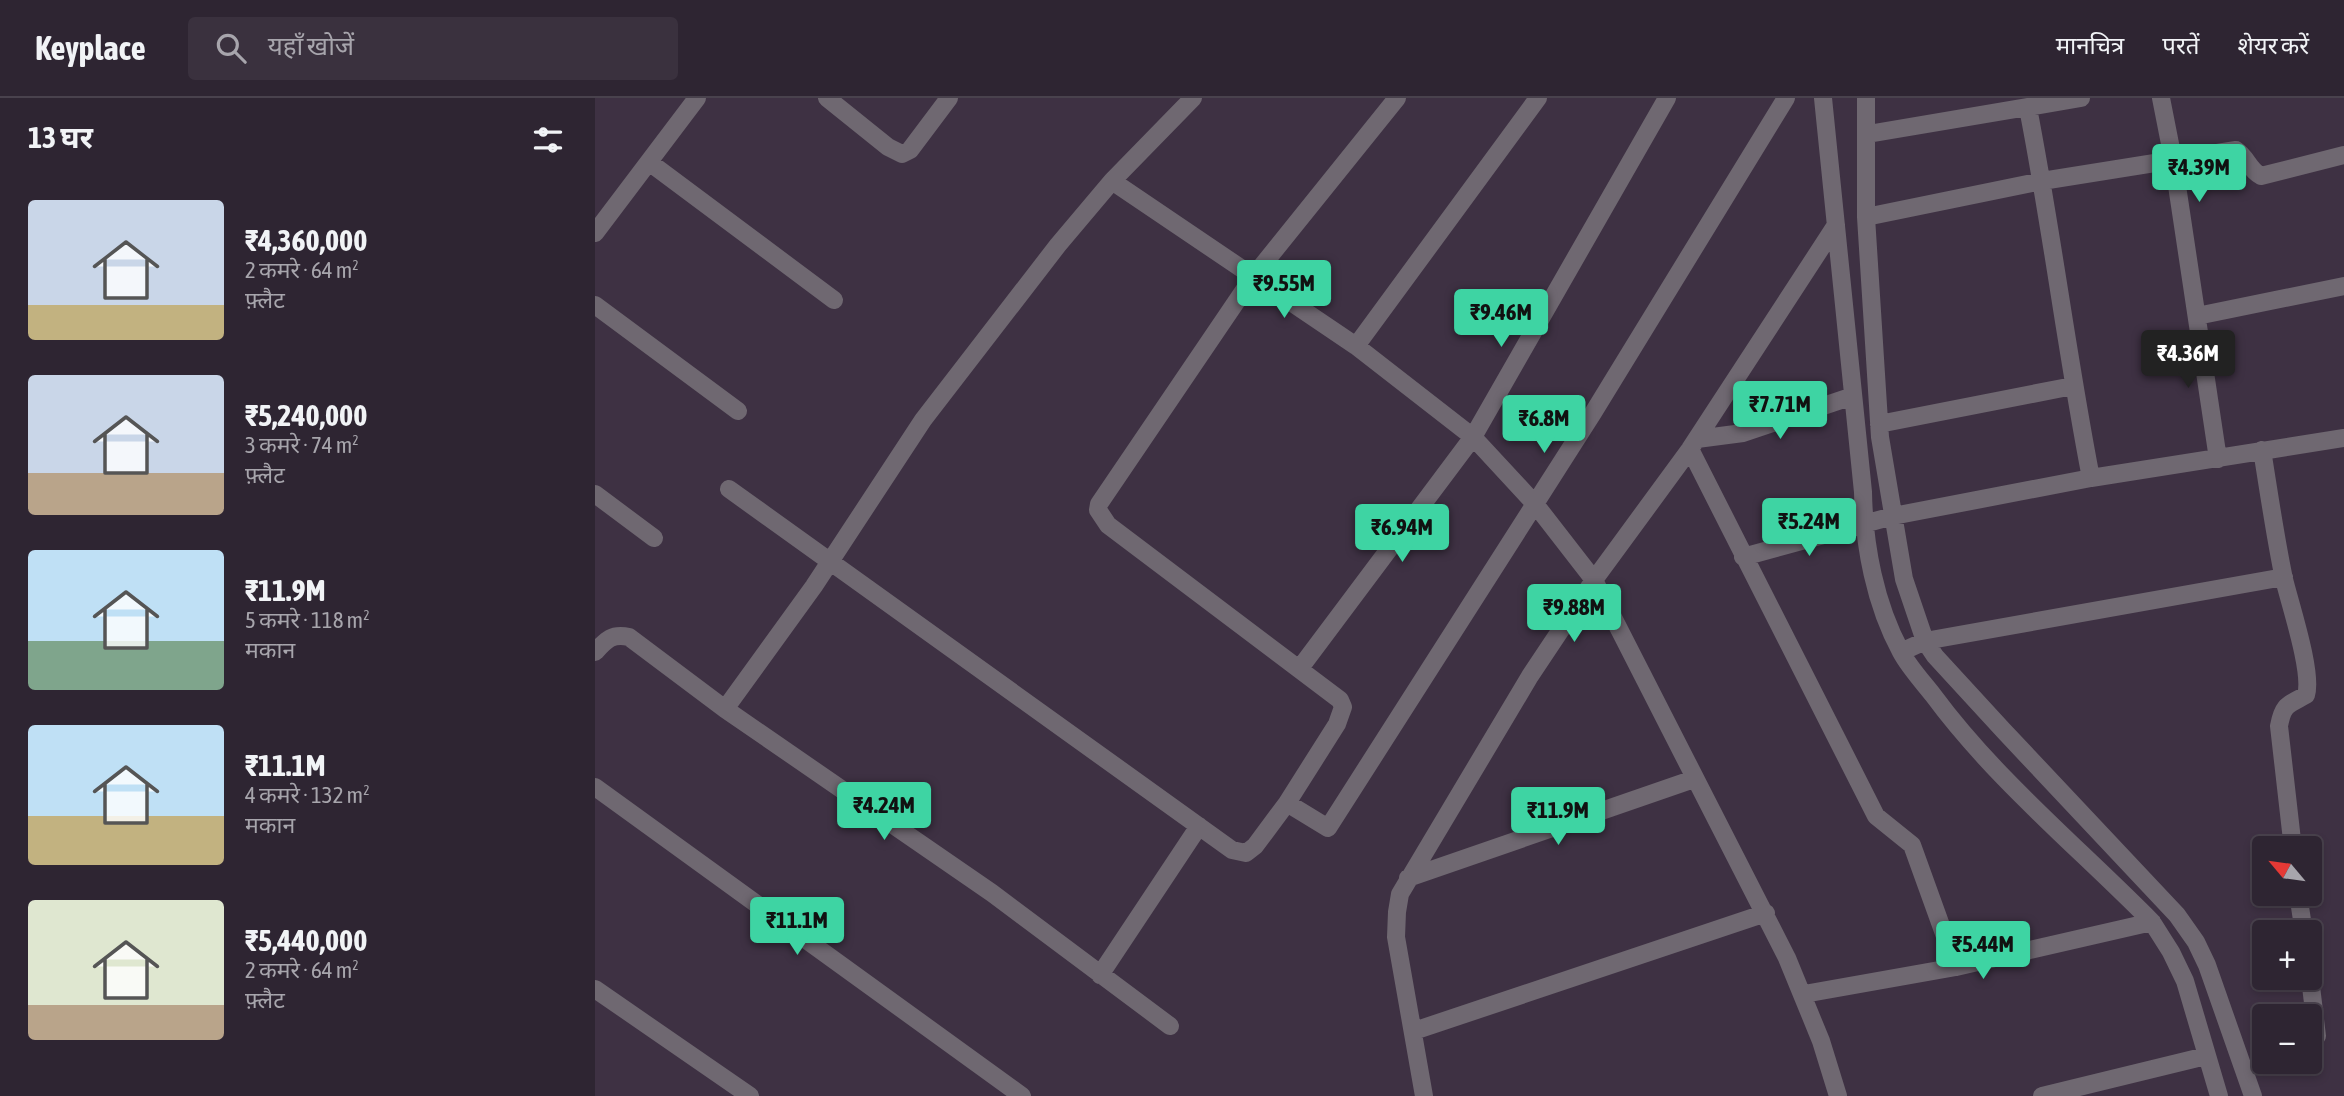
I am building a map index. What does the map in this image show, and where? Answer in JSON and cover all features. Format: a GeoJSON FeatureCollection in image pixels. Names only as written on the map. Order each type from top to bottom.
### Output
{"type":"FeatureCollection","features":[{"type":"Feature","properties":{"kind":"street"},"geometry":{"type":"LineString","coordinates":[[595,233],[697,98]]}},
{"type":"Feature","properties":{"kind":"street"},"geometry":{"type":"LineString","coordinates":[[827,98],[902,154],[910,150],[949,98]]}},
{"type":"Feature","properties":{"kind":"street"},"geometry":{"type":"LineString","coordinates":[[725,709],[830,562],[923,420],[1058,244],[1112,181],[1193,98]]}},
{"type":"Feature","properties":{"kind":"street"},"geometry":{"type":"LineString","coordinates":[[729,489],[1232,850],[1246,853],[1255,846],[1287,803],[1338,724],[1343,707],[1340,700],[1300,668],[1108,525],[1098,510],[1099,505],[1253,276],[1397,98]]}},
{"type":"Feature","properties":{"kind":"street"},"geometry":{"type":"LineString","coordinates":[[1356,346],[1538,98]]}},
{"type":"Feature","properties":{"kind":"street"},"geometry":{"type":"LineString","coordinates":[[1287,803],[1328,828],[1535,504],[1786,98]]}},
{"type":"Feature","properties":{"kind":"street"},"geometry":{"type":"LineString","coordinates":[[1823,98],[1864,523],[1870,562],[1881,604],[1901,652],[1960,732],[2152,922],[2171,951],[2185,981],[2219,1096]]}},
{"type":"Feature","properties":{"kind":"street"},"geometry":{"type":"LineString","coordinates":[[1866,98],[1866,217],[1879,424],[1904,579],[1925,641],[2003,730],[2177,915],[2196,942],[2207,965],[2253,1096]]}},
{"type":"Feature","properties":{"kind":"street"},"geometry":{"type":"LineString","coordinates":[[1868,134],[2081,98]]}},
{"type":"Feature","properties":{"kind":"street"},"geometry":{"type":"LineString","coordinates":[[2161,98],[2173,159],[2218,459]]}},
{"type":"Feature","properties":{"kind":"street"},"geometry":{"type":"LineString","coordinates":[[1300,668],[1473,437],[1661,100]]}},
{"type":"Feature","properties":{"kind":"street"},"geometry":{"type":"LineString","coordinates":[[2028,108],[2042,181],[2073,386],[2091,478]]}},
{"type":"Feature","properties":{"kind":"street"},"geometry":{"type":"LineString","coordinates":[[1866,217],[2042,181],[2237,150],[2248,166],[2261,176],[2344,155]]}},
{"type":"Feature","properties":{"kind":"street"},"geometry":{"type":"LineString","coordinates":[[649,162],[834,300]]}},
{"type":"Feature","properties":{"kind":"street"},"geometry":{"type":"LineString","coordinates":[[1112,181],[1356,346],[1473,437],[1535,504],[1594,579],[1694,779],[1766,913],[1804,994],[1838,1096]]}},
{"type":"Feature","properties":{"kind":"street"},"geometry":{"type":"LineString","coordinates":[[1424,1096],[1396,937],[1400,894],[1530,676],[1594,579],[1693,444],[1836,225]]}},
{"type":"Feature","properties":{"kind":"street"},"geometry":{"type":"LineString","coordinates":[[2197,316],[2344,286]]}},
{"type":"Feature","properties":{"kind":"street"},"geometry":{"type":"LineString","coordinates":[[595,305],[739,411]]}},
{"type":"Feature","properties":{"kind":"street"},"geometry":{"type":"LineString","coordinates":[[1879,424],[2073,386]]}},
{"type":"Feature","properties":{"kind":"street"},"geometry":{"type":"LineString","coordinates":[[1693,444],[1743,433],[1853,396]]}},
{"type":"Feature","properties":{"kind":"street"},"geometry":{"type":"LineString","coordinates":[[1743,557],[1893,516],[2091,478],[2344,438]]}},
{"type":"Feature","properties":{"kind":"street"},"geometry":{"type":"LineString","coordinates":[[1693,444],[1743,557],[1876,816],[1912,845],[1956,967]]}},
{"type":"Feature","properties":{"kind":"street"},"geometry":{"type":"LineString","coordinates":[[2262,450],[2284,578],[2308,689],[2306,695],[2291,702],[2283,710],[2279,726],[2292,836]]}},
{"type":"Feature","properties":{"kind":"street"},"geometry":{"type":"LineString","coordinates":[[595,494],[654,538]]}},
{"type":"Feature","properties":{"kind":"street"},"geometry":{"type":"LineString","coordinates":[[1901,652],[1925,641],[2284,578]]}},
{"type":"Feature","properties":{"kind":"street"},"geometry":{"type":"LineString","coordinates":[[595,652],[607,639],[615,635],[629,637],[725,709],[992,894],[1170,1026]]}},
{"type":"Feature","properties":{"kind":"street"},"geometry":{"type":"LineString","coordinates":[[1408,878],[1694,779]]}},
{"type":"Feature","properties":{"kind":"street"},"geometry":{"type":"LineString","coordinates":[[595,787],[1022,1096]]}},
{"type":"Feature","properties":{"kind":"street"},"geometry":{"type":"LineString","coordinates":[[1100,975],[1199,826]]}},
{"type":"Feature","properties":{"kind":"street"},"geometry":{"type":"LineString","coordinates":[[1414,1031],[1766,913]]}},
{"type":"Feature","properties":{"kind":"street"},"geometry":{"type":"LineString","coordinates":[[1804,994],[1956,967],[2152,922]]}},
{"type":"Feature","properties":{"kind":"street"},"geometry":{"type":"LineString","coordinates":[[595,989],[750,1096]]}},
{"type":"Feature","properties":{"kind":"street"},"geometry":{"type":"LineString","coordinates":[[2042,1096],[2206,1056]]}}]}
